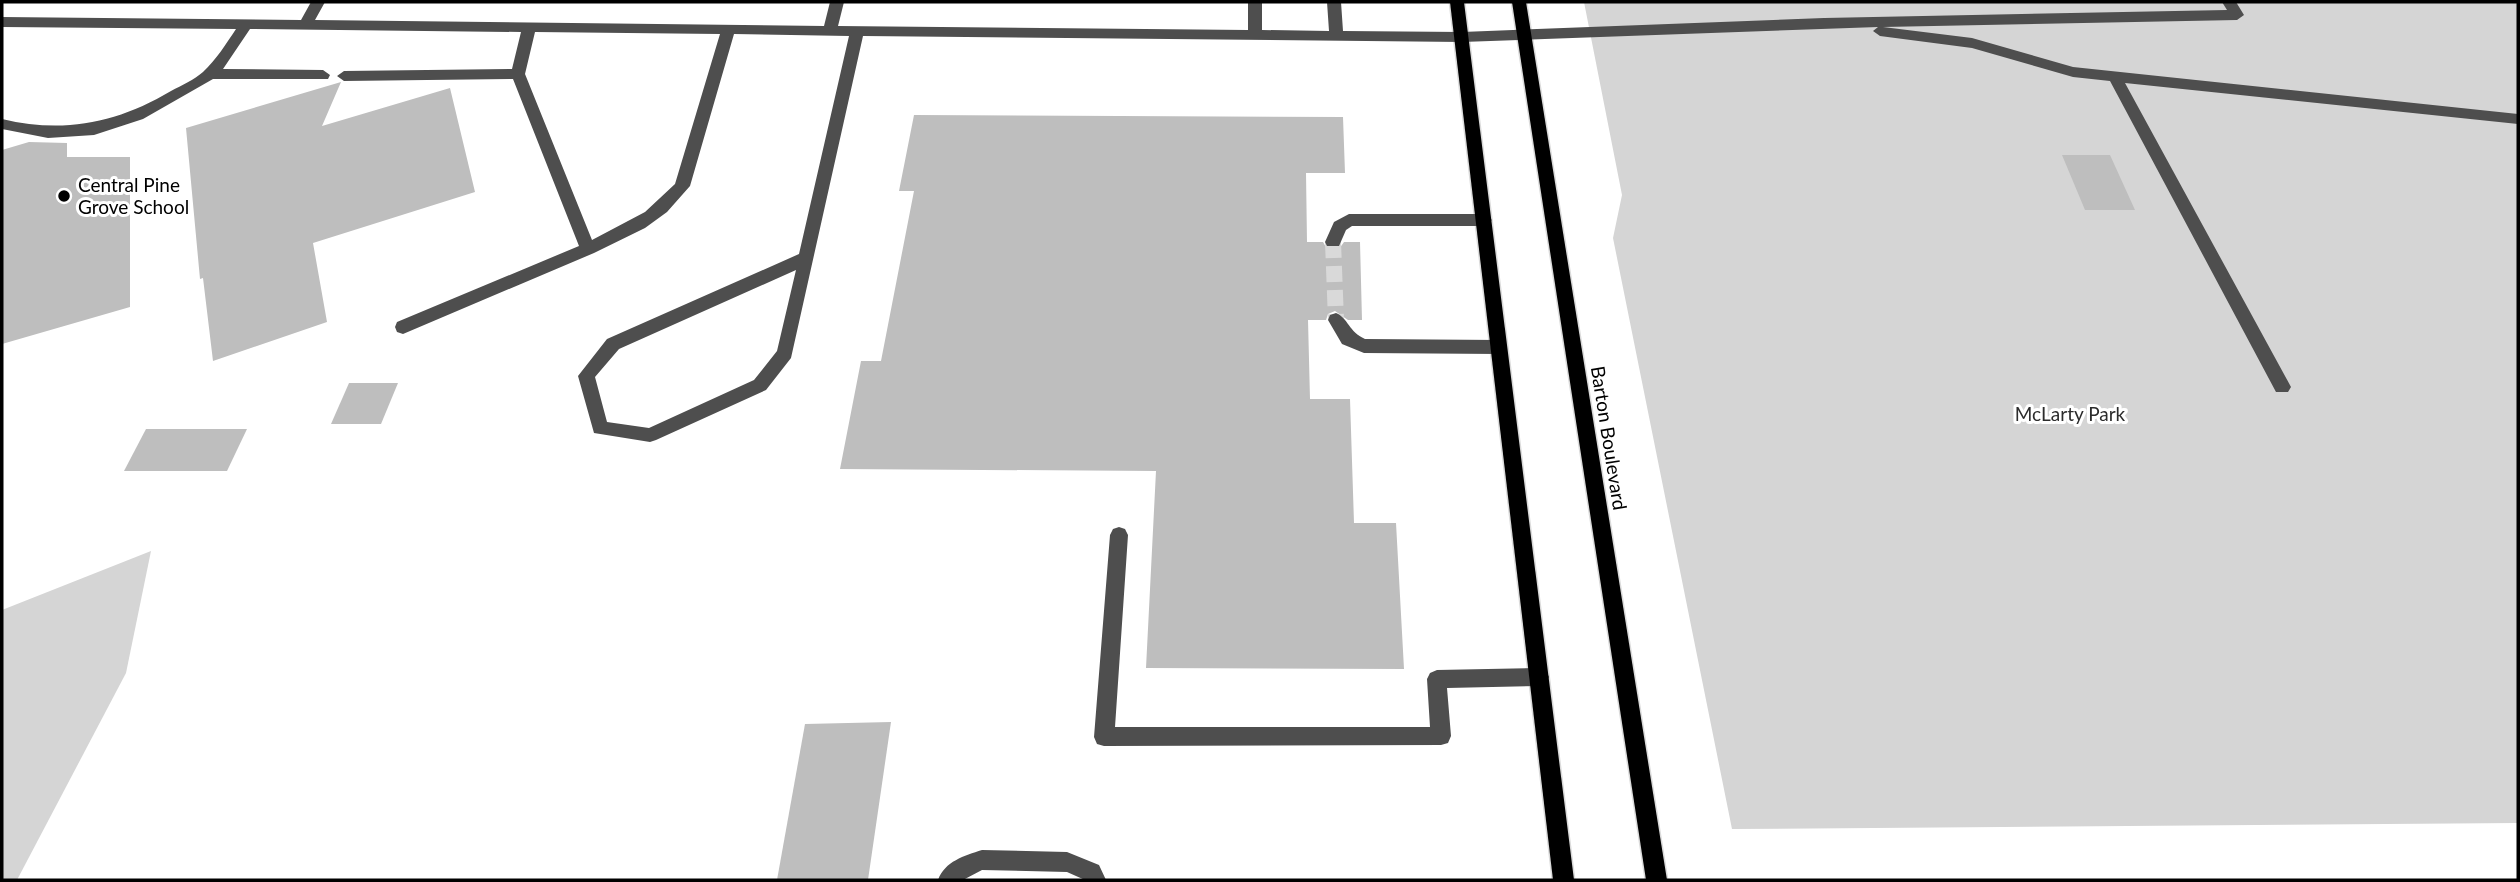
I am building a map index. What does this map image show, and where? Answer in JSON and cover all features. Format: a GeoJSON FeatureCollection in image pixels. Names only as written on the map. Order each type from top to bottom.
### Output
{"type":"FeatureCollection","features":[{"type":"Feature","properties":{"kind":"main road"},"geometry":{"type":"LineString","coordinates":[[1457,2],[1564,880]]}},
{"type":"Feature","properties":{"kind":"main road","name":"Barton Boulevard"},"geometry":{"type":"LineString","coordinates":[[1519,2],[1657,880]]}},
{"type":"Feature","properties":{"kind":"street"},"geometry":{"type":"LineString","coordinates":[[305,26],[318,2]]}},
{"type":"Feature","properties":{"kind":"street"},"geometry":{"type":"LineString","coordinates":[[830,31],[837,2]]}},
{"type":"Feature","properties":{"kind":"street"},"geometry":{"type":"LineString","coordinates":[[1255,2],[1255,35]]}},
{"type":"Feature","properties":{"kind":"street"},"geometry":{"type":"LineString","coordinates":[[1334,2],[1336,36]]}},
{"type":"Feature","properties":{"kind":"street"},"geometry":{"type":"LineString","coordinates":[[3,24],[1462,37],[1824,23],[2237,15],[2229,2]]}},
{"type":"Feature","properties":{"kind":"street"},"geometry":{"type":"LineString","coordinates":[[1824,23],[1972,43],[2073,72],[2518,119]]}},
{"type":"Feature","properties":{"kind":"street"},"geometry":{"type":"LineString","coordinates":[[2,124],[40,134],[86,132],[116,125],[157,108],[210,74],[246,25]]}},
{"type":"Feature","properties":{"kind":"street"},"geometry":{"type":"LineString","coordinates":[[528,28],[518,74],[588,249]]}},
{"type":"Feature","properties":{"kind":"street"},"geometry":{"type":"LineString","coordinates":[[403,327],[588,249],[649,220],[666,207],[682,186],[727,30]]}},
{"type":"Feature","properties":{"kind":"street"},"geometry":{"type":"LineString","coordinates":[[806,258],[613,344],[586,376],[600,428],[650,435],[760,385],[785,353],[857,31]]}},
{"type":"Feature","properties":{"kind":"street"},"geometry":{"type":"LineString","coordinates":[[210,74],[323,75]]}},
{"type":"Feature","properties":{"kind":"street"},"geometry":{"type":"LineString","coordinates":[[345,76],[518,74]]}},
{"type":"Feature","properties":{"kind":"street"},"geometry":{"type":"LineString","coordinates":[[2115,76],[2283,387]]}},
{"type":"Feature","properties":{"kind":"street"},"geometry":{"type":"LineString","coordinates":[[1333,242],[1340,226],[1349,220],[1484,220]]}},
{"type":"Feature","properties":{"kind":"street"},"geometry":{"type":"LineString","coordinates":[[1336,320],[1349,339],[1364,346],[1499,347]]}},
{"type":"Feature","properties":{"kind":"street"},"geometry":{"type":"LineString","coordinates":[[1119,535],[1104,737],[1441,736],[1437,679],[1539,677]]}},
{"type":"Feature","properties":{"kind":"street"},"geometry":{"type":"LineString","coordinates":[[948,880],[961,867],[982,860],[1067,862],[1092,872],[1095,880]]}},
{"type":"Feature","properties":{"kind":"green space","name":"McLarty Park"},"geometry":{"type":"Polygon","coordinates":[[[1584,2],[2518,2],[2518,823],[1732,829],[1613,238],[1622,195],[1584,2]]]}},
{"type":"Feature","properties":{"kind":"green space"},"geometry":{"type":"Polygon","coordinates":[[[151,551],[126,673],[17,880],[2,880],[2,610],[151,551]]]}},
{"type":"Feature","properties":{"kind":"building"},"geometry":{"type":"Polygon","coordinates":[[[341,82],[322,126],[450,88],[475,192],[313,243],[327,322],[213,361],[203,278],[200,279],[186,128],[341,82]]]}},
{"type":"Feature","properties":{"kind":"building"},"geometry":{"type":"Polygon","coordinates":[[[914,115],[1343,117],[1345,173],[1306,173],[1307,242],[1323,242],[1327,249],[1339,249],[1344,242],[1360,242],[1362,320],[1348,320],[1335,311],[1328,314],[1326,320],[1308,320],[1310,399],[1350,399],[1354,523],[1396,523],[1404,669],[1146,668],[1156,471],[840,469],[861,361],[881,361],[914,191],[899,191],[914,115]]]}},
{"type":"Feature","properties":{"kind":"building"},"geometry":{"type":"Polygon","coordinates":[[[29,142],[67,143],[67,157],[130,157],[130,307],[2,344],[2,150],[29,142]]]}},
{"type":"Feature","properties":{"kind":"building"},"geometry":{"type":"Polygon","coordinates":[[[2062,155],[2110,155],[2135,210],[2085,210],[2062,155]]]}},
{"type":"Feature","properties":{"kind":"building"},"geometry":{"type":"Polygon","coordinates":[[[349,383],[398,383],[381,424],[331,424],[349,383]]]}},
{"type":"Feature","properties":{"kind":"building"},"geometry":{"type":"Polygon","coordinates":[[[146,429],[247,429],[227,471],[124,471],[146,429]]]}},
{"type":"Feature","properties":{"kind":"building"},"geometry":{"type":"Polygon","coordinates":[[[891,722],[868,880],[777,880],[805,724],[891,722]]]}},
{"type":"Feature","properties":{"kind":"tunnel"},"geometry":{"type":"LineString","coordinates":[[1333,242],[1336,320]]}},
{"type":"Feature","properties":{"kind":"place","name":"Central Pine Grove School"},"geometry":{"type":"Point","coordinates":[64,196]}}]}
